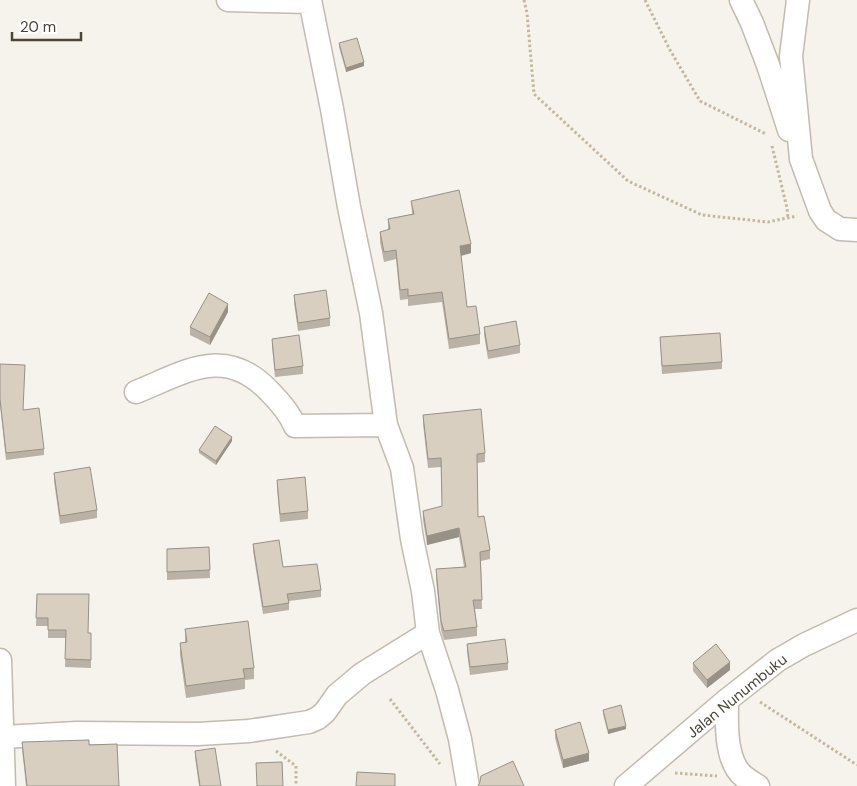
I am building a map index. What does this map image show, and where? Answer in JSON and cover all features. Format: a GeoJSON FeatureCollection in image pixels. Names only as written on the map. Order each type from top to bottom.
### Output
{"type":"FeatureCollection","features":[{"type":"Feature","properties":{"kind":"street"},"geometry":{"type":"LineString","coordinates":[[228,0],[310,1],[320,42],[348,207],[371,312],[386,425],[402,468],[412,539],[423,591],[428,633],[458,731],[468,786]]}},
{"type":"Feature","properties":{"kind":"street"},"geometry":{"type":"LineString","coordinates":[[741,0],[768,65],[782,112],[820,211],[826,220],[840,229],[857,230]]}},
{"type":"Feature","properties":{"kind":"street"},"geometry":{"type":"LineString","coordinates":[[798,0],[791,56],[801,159]]}},
{"type":"Feature","properties":{"kind":"street"},"geometry":{"type":"LineString","coordinates":[[136,392],[199,368],[215,364],[234,366],[264,386],[287,411],[295,426],[386,425]]}},
{"type":"Feature","properties":{"kind":"street","name":"Jalan Nunumbuku"},"geometry":{"type":"LineString","coordinates":[[626,786],[778,660],[804,645],[857,620]]}},
{"type":"Feature","properties":{"kind":"street"},"geometry":{"type":"LineString","coordinates":[[3,737],[249,732],[309,722],[325,712],[337,695],[362,674],[428,633]]}},
{"type":"Feature","properties":{"kind":"street"},"geometry":{"type":"LineString","coordinates":[[0,660],[4,786]]}},
{"type":"Feature","properties":{"kind":"street"},"geometry":{"type":"LineString","coordinates":[[734,695],[727,723],[732,760],[737,770],[752,782]]}},
{"type":"Feature","properties":{"kind":"path"},"geometry":{"type":"LineString","coordinates":[[524,0],[527,13],[534,94],[628,181],[702,216],[768,222],[820,211]]}},
{"type":"Feature","properties":{"kind":"path"},"geometry":{"type":"LineString","coordinates":[[645,0],[670,50],[700,101],[770,136]]}},
{"type":"Feature","properties":{"kind":"path"},"geometry":{"type":"LineString","coordinates":[[772,145],[788,218]]}},
{"type":"Feature","properties":{"kind":"path"},"geometry":{"type":"LineString","coordinates":[[734,695],[857,765]]}},
{"type":"Feature","properties":{"kind":"path"},"geometry":{"type":"LineString","coordinates":[[390,699],[421,742],[446,771]]}},
{"type":"Feature","properties":{"kind":"path"},"geometry":{"type":"LineString","coordinates":[[249,732],[296,766],[296,786]]}},
{"type":"Feature","properties":{"kind":"path"},"geometry":{"type":"LineString","coordinates":[[645,771],[752,782]]}},
{"type":"Feature","properties":{"kind":"building"},"geometry":{"type":"Polygon","coordinates":[[[357,38],[364,62],[346,68],[339,43],[357,38]]]}},
{"type":"Feature","properties":{"kind":"building"},"geometry":{"type":"Polygon","coordinates":[[[459,190],[471,244],[460,246],[467,307],[476,306],[480,334],[449,339],[442,292],[408,296],[408,289],[400,290],[396,250],[384,252],[380,232],[390,229],[388,219],[414,214],[411,201],[459,190]]]}},
{"type":"Feature","properties":{"kind":"building"},"geometry":{"type":"Polygon","coordinates":[[[326,290],[330,318],[298,323],[294,295],[326,290]]]}},
{"type":"Feature","properties":{"kind":"building"},"geometry":{"type":"Polygon","coordinates":[[[209,293],[228,304],[210,337],[190,327],[209,293]]]}},
{"type":"Feature","properties":{"kind":"building"},"geometry":{"type":"Polygon","coordinates":[[[516,321],[520,345],[488,351],[484,327],[516,321]]]}},
{"type":"Feature","properties":{"kind":"building"},"geometry":{"type":"Polygon","coordinates":[[[720,333],[722,362],[662,366],[660,337],[720,333]]]}},
{"type":"Feature","properties":{"kind":"building"},"geometry":{"type":"Polygon","coordinates":[[[299,335],[303,366],[275,370],[272,339],[299,335]]]}},
{"type":"Feature","properties":{"kind":"building"},"geometry":{"type":"Polygon","coordinates":[[[0,364],[25,365],[23,410],[39,408],[44,449],[6,453],[0,399],[0,364]]]}},
{"type":"Feature","properties":{"kind":"building"},"geometry":{"type":"Polygon","coordinates":[[[481,409],[485,453],[477,454],[478,517],[484,516],[490,550],[480,552],[482,600],[473,600],[477,627],[444,631],[441,621],[436,569],[466,567],[459,528],[427,536],[423,511],[442,506],[441,458],[428,459],[423,415],[481,409]]]}},
{"type":"Feature","properties":{"kind":"building"},"geometry":{"type":"Polygon","coordinates":[[[215,426],[232,437],[216,461],[199,450],[215,426]]]}},
{"type":"Feature","properties":{"kind":"building"},"geometry":{"type":"Polygon","coordinates":[[[90,467],[97,510],[60,516],[54,473],[90,467]]]}},
{"type":"Feature","properties":{"kind":"building"},"geometry":{"type":"Polygon","coordinates":[[[305,477],[308,511],[280,514],[277,480],[305,477]]]}},
{"type":"Feature","properties":{"kind":"building"},"geometry":{"type":"Polygon","coordinates":[[[279,540],[283,567],[317,564],[321,590],[287,594],[289,603],[263,607],[253,544],[279,540]]]}},
{"type":"Feature","properties":{"kind":"building"},"geometry":{"type":"Polygon","coordinates":[[[209,547],[210,570],[167,572],[167,549],[209,547]]]}},
{"type":"Feature","properties":{"kind":"building"},"geometry":{"type":"Polygon","coordinates":[[[37,594],[89,594],[88,633],[91,633],[91,660],[65,659],[66,630],[48,630],[48,618],[36,618],[37,594]]]}},
{"type":"Feature","properties":{"kind":"building"},"geometry":{"type":"Polygon","coordinates":[[[248,621],[254,668],[243,669],[245,678],[186,686],[180,643],[187,642],[185,629],[248,621]]]}},
{"type":"Feature","properties":{"kind":"building"},"geometry":{"type":"Polygon","coordinates":[[[505,639],[508,663],[470,667],[467,644],[505,639]]]}},
{"type":"Feature","properties":{"kind":"building"},"geometry":{"type":"Polygon","coordinates":[[[716,644],[730,662],[707,680],[693,663],[716,644]]]}},
{"type":"Feature","properties":{"kind":"building"},"geometry":{"type":"Polygon","coordinates":[[[621,705],[626,726],[608,730],[603,710],[621,705]]]}},
{"type":"Feature","properties":{"kind":"building"},"geometry":{"type":"Polygon","coordinates":[[[580,722],[589,753],[563,760],[555,730],[580,722]]]}},
{"type":"Feature","properties":{"kind":"building"},"geometry":{"type":"Polygon","coordinates":[[[89,740],[89,745],[117,744],[119,786],[27,786],[22,742],[89,740]]]}},
{"type":"Feature","properties":{"kind":"building"},"geometry":{"type":"Polygon","coordinates":[[[215,748],[221,786],[200,786],[195,751],[215,748]]]}},
{"type":"Feature","properties":{"kind":"building"},"geometry":{"type":"Polygon","coordinates":[[[513,761],[524,786],[478,786],[481,776],[513,761]]]}},
{"type":"Feature","properties":{"kind":"building"},"geometry":{"type":"Polygon","coordinates":[[[282,762],[283,786],[257,786],[256,763],[282,762]]]}},
{"type":"Feature","properties":{"kind":"building"},"geometry":{"type":"Polygon","coordinates":[[[357,772],[395,774],[395,786],[356,786],[357,772]]]}}]}
